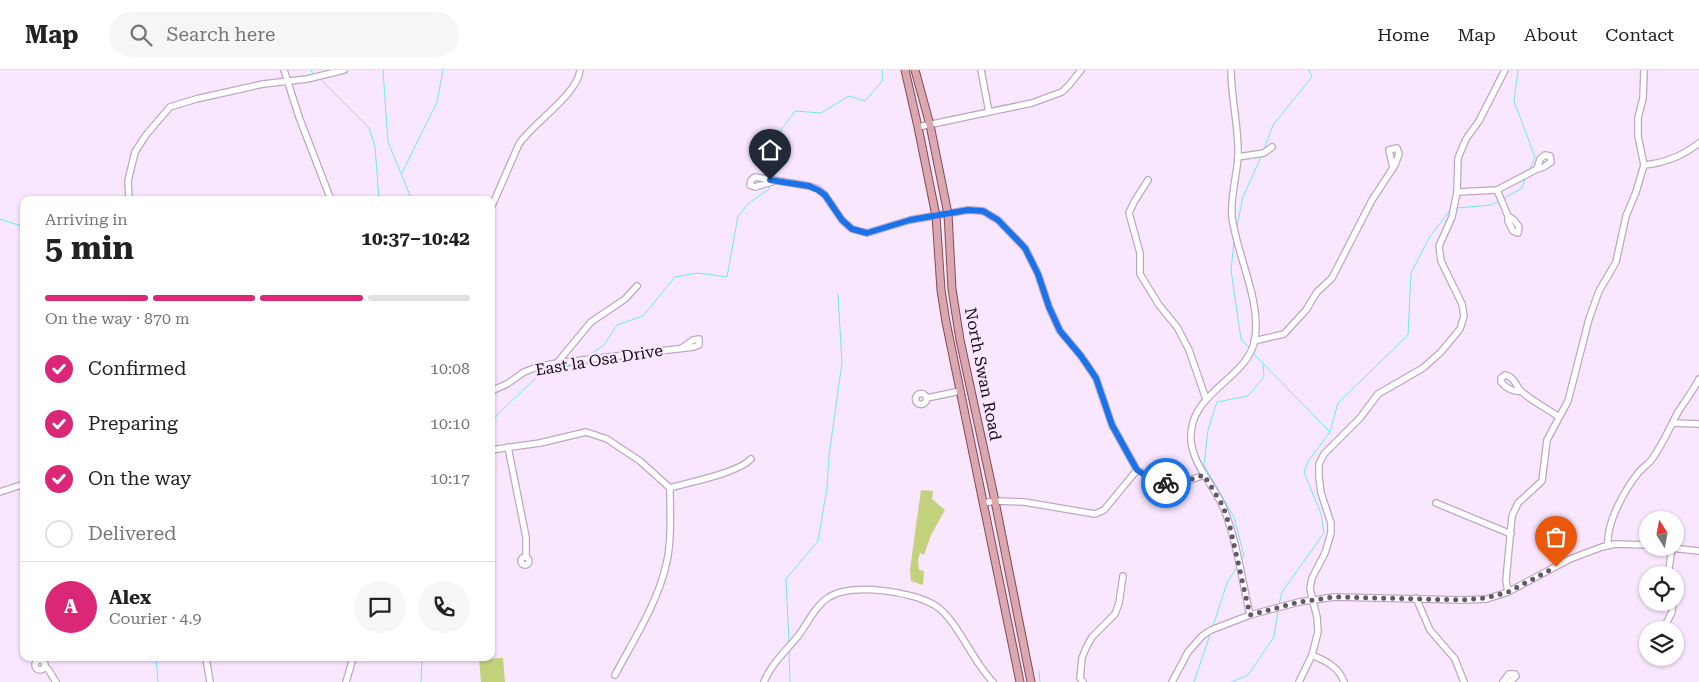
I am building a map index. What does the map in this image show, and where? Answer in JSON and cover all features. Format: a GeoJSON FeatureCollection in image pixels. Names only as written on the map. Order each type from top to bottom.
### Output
{"type":"FeatureCollection","features":[{"type":"Feature","properties":{"kind":"main road","name":"North Swan Road"},"geometry":{"type":"LineString","coordinates":[[905,70],[936,216],[941,290],[1019,678]]}},
{"type":"Feature","properties":{"kind":"main road","name":"North Swan Road"},"geometry":{"type":"LineString","coordinates":[[915,70],[930,124],[948,214],[952,289],[960,340],[995,501],[1031,682]]}},
{"type":"Feature","properties":{"kind":"main road"},"geometry":{"type":"LineString","coordinates":[[1014,682],[1019,678]]}},
{"type":"Feature","properties":{"kind":"street"},"geometry":{"type":"LineString","coordinates":[[284,70],[299,117],[329,196]]}},
{"type":"Feature","properties":{"kind":"street"},"geometry":{"type":"LineString","coordinates":[[129,196],[128,181],[134,152],[170,107],[196,99],[263,84],[307,79],[344,70]]}},
{"type":"Feature","properties":{"kind":"street"},"geometry":{"type":"LineString","coordinates":[[495,199],[519,144],[525,135],[556,106],[579,77],[580,70]]}},
{"type":"Feature","properties":{"kind":"street"},"geometry":{"type":"LineString","coordinates":[[981,70],[988,112]]}},
{"type":"Feature","properties":{"kind":"street"},"geometry":{"type":"LineString","coordinates":[[918,127],[1032,103],[1062,92],[1080,70]]}},
{"type":"Feature","properties":{"kind":"street"},"geometry":{"type":"LineString","coordinates":[[1231,70],[1238,135],[1238,157],[1232,215],[1253,298],[1255,317],[1254,341],[1248,356],[1206,398],[1192,426],[1192,441],[1195,457],[1223,506],[1230,527],[1250,615]]}},
{"type":"Feature","properties":{"kind":"street"},"geometry":{"type":"LineString","coordinates":[[1299,682],[1312,655],[1318,624],[1310,589],[1312,578],[1325,554],[1331,532],[1331,523],[1318,477],[1319,464],[1324,454],[1360,418],[1378,394],[1423,368],[1441,352],[1460,329],[1464,316],[1462,304],[1441,261],[1439,246],[1452,217],[1457,192],[1458,158],[1466,139],[1479,121],[1505,70]]}},
{"type":"Feature","properties":{"kind":"street"},"geometry":{"type":"LineString","coordinates":[[1508,592],[1506,580],[1512,516],[1518,503],[1542,481],[1547,440],[1568,401],[1588,319],[1599,291],[1616,262],[1626,216],[1644,165],[1638,118],[1643,98],[1644,70]]}},
{"type":"Feature","properties":{"kind":"street"},"geometry":{"type":"LineString","coordinates":[[1644,165],[1662,163],[1692,149],[1699,143]]}},
{"type":"Feature","properties":{"kind":"street"},"geometry":{"type":"LineString","coordinates":[[1238,157],[1264,153],[1272,147]]}},
{"type":"Feature","properties":{"kind":"street"},"geometry":{"type":"LineString","coordinates":[[1254,341],[1284,334],[1306,310],[1317,292],[1332,278],[1372,200],[1393,168]]}},
{"type":"Feature","properties":{"kind":"street"},"geometry":{"type":"LineString","coordinates":[[1457,192],[1497,190],[1537,169]]}},
{"type":"Feature","properties":{"kind":"street"},"geometry":{"type":"LineString","coordinates":[[1148,180],[1129,213],[1140,253],[1140,274],[1159,305],[1177,327],[1189,350],[1206,398]]}},
{"type":"Feature","properties":{"kind":"street"},"geometry":{"type":"LineString","coordinates":[[775,181],[809,186],[818,190],[825,195],[842,220],[852,229],[867,233],[910,220],[968,210],[983,211],[998,220],[1025,248],[1038,274],[1049,307],[1060,331],[1096,378],[1112,425],[1137,470],[1161,482],[1177,484],[1204,475]]}},
{"type":"Feature","properties":{"kind":"street"},"geometry":{"type":"LineString","coordinates":[[1497,190],[1508,216]]}},
{"type":"Feature","properties":{"kind":"street"},"geometry":{"type":"LineString","coordinates":[[557,363],[591,322],[624,299],[637,286]]}},
{"type":"Feature","properties":{"kind":"street","name":"East la Osa Drive"},"geometry":{"type":"LineString","coordinates":[[495,388],[507,384],[524,372],[538,367],[682,348]]}},
{"type":"Feature","properties":{"kind":"street"},"geometry":{"type":"LineString","coordinates":[[1608,545],[1608,531],[1625,493],[1640,470],[1651,460],[1699,379]]}},
{"type":"Feature","properties":{"kind":"street"},"geometry":{"type":"LineString","coordinates":[[927,398],[960,391]]}},
{"type":"Feature","properties":{"kind":"street"},"geometry":{"type":"LineString","coordinates":[[1521,391],[1559,416]]}},
{"type":"Feature","properties":{"kind":"street"},"geometry":{"type":"LineString","coordinates":[[1674,423],[1698,425]]}},
{"type":"Feature","properties":{"kind":"street"},"geometry":{"type":"LineString","coordinates":[[495,449],[586,432],[607,439],[640,461],[670,488],[671,520],[667,565],[654,599],[615,675]]}},
{"type":"Feature","properties":{"kind":"street"},"geometry":{"type":"LineString","coordinates":[[508,447],[526,536],[526,557]]}},
{"type":"Feature","properties":{"kind":"street"},"geometry":{"type":"LineString","coordinates":[[670,488],[746,466],[752,459]]}},
{"type":"Feature","properties":{"kind":"street"},"geometry":{"type":"LineString","coordinates":[[983,503],[995,501],[1024,502],[1094,514],[1104,510],[1137,470]]}},
{"type":"Feature","properties":{"kind":"street"},"geometry":{"type":"LineString","coordinates":[[0,492],[20,485]]}},
{"type":"Feature","properties":{"kind":"street"},"geometry":{"type":"LineString","coordinates":[[1436,503],[1511,534]]}},
{"type":"Feature","properties":{"kind":"street"},"geometry":{"type":"LineString","coordinates":[[1172,682],[1188,652],[1202,636],[1250,615],[1313,600],[1348,597],[1463,600],[1486,598],[1508,592],[1570,559],[1608,545],[1639,544]]}},
{"type":"Feature","properties":{"kind":"street"},"geometry":{"type":"LineString","coordinates":[[1684,549],[1699,551]]}},
{"type":"Feature","properties":{"kind":"street"},"geometry":{"type":"LineString","coordinates":[[1083,682],[1080,678],[1082,658],[1092,637],[1115,614],[1119,603],[1123,576]]}},
{"type":"Feature","properties":{"kind":"street"},"geometry":{"type":"LineString","coordinates":[[764,682],[772,667],[798,636],[820,605],[829,597],[851,590],[898,594],[916,598],[936,606],[943,612],[976,662],[993,682]]}},
{"type":"Feature","properties":{"kind":"street"},"geometry":{"type":"LineString","coordinates":[[1416,598],[1430,630],[1454,659],[1464,682]]}},
{"type":"Feature","properties":{"kind":"street"},"geometry":{"type":"LineString","coordinates":[[1312,655],[1338,670],[1344,682]]}},
{"type":"Feature","properties":{"kind":"street"},"geometry":{"type":"LineString","coordinates":[[206,661],[210,682]]}},
{"type":"Feature","properties":{"kind":"street"},"geometry":{"type":"LineString","coordinates":[[346,682],[352,661]]}},
{"type":"Feature","properties":{"kind":"street"},"geometry":{"type":"LineString","coordinates":[[44,667],[48,669],[56,682]]}},
{"type":"Feature","properties":{"kind":"street"},"geometry":{"type":"LineString","coordinates":[[1503,682],[1509,674],[1515,674],[1516,676],[1510,682]]}},
{"type":"Feature","properties":{"kind":"green space"},"geometry":{"type":"Polygon","coordinates":[[[921,490],[933,491],[932,499],[945,510],[931,535],[924,555],[920,553],[918,560],[919,570],[924,571],[923,585],[911,581],[910,569],[921,490]]]}},
{"type":"Feature","properties":{"kind":"green space"},"geometry":{"type":"Polygon","coordinates":[[[495,658],[503,658],[505,682],[481,682],[479,661],[495,661],[495,658]]]}},
{"type":"Feature","properties":{"kind":"waterway"},"geometry":{"type":"LineString","coordinates":[[310,70],[315,75]]}},
{"type":"Feature","properties":{"kind":"waterway"},"geometry":{"type":"LineString","coordinates":[[383,70],[388,142],[410,196]]}},
{"type":"Feature","properties":{"kind":"waterway"},"geometry":{"type":"LineString","coordinates":[[402,173],[437,102],[443,70]]}},
{"type":"Feature","properties":{"kind":"waterway"},"geometry":{"type":"LineString","coordinates":[[771,177],[767,149],[795,111],[821,113],[849,96],[865,101],[883,80],[882,70]]}},
{"type":"Feature","properties":{"kind":"waterway"},"geometry":{"type":"LineString","coordinates":[[1264,149],[1273,125],[1312,77],[1309,70]]}},
{"type":"Feature","properties":{"kind":"waterway"},"geometry":{"type":"LineString","coordinates":[[1518,70],[1514,101],[1535,157],[1530,169]]}},
{"type":"Feature","properties":{"kind":"waterway"},"geometry":{"type":"LineString","coordinates":[[320,79],[369,128],[375,146],[379,196]]}},
{"type":"Feature","properties":{"kind":"waterway"},"geometry":{"type":"LineString","coordinates":[[1237,226],[1243,197],[1262,155]]}},
{"type":"Feature","properties":{"kind":"waterway"},"geometry":{"type":"LineString","coordinates":[[1503,199],[1522,188],[1526,177]]}},
{"type":"Feature","properties":{"kind":"waterway"},"geometry":{"type":"LineString","coordinates":[[587,357],[604,345],[617,325],[643,316],[675,277],[698,273],[727,277],[738,216],[749,203],[769,189],[769,186]]}},
{"type":"Feature","properties":{"kind":"waterway"},"geometry":{"type":"LineString","coordinates":[[1457,208],[1491,205],[1499,201]]}},
{"type":"Feature","properties":{"kind":"waterway"},"geometry":{"type":"LineString","coordinates":[[1330,432],[1338,403],[1408,335],[1411,273],[1429,238],[1451,209]]}},
{"type":"Feature","properties":{"kind":"waterway"},"geometry":{"type":"LineString","coordinates":[[0,219],[20,226]]}},
{"type":"Feature","properties":{"kind":"waterway"},"geometry":{"type":"LineString","coordinates":[[1234,242],[1231,270],[1241,339],[1250,349]]}},
{"type":"Feature","properties":{"kind":"waterway"},"geometry":{"type":"LineString","coordinates":[[789,642],[786,579],[818,541],[827,488],[829,456],[842,363],[838,294]]}},
{"type":"Feature","properties":{"kind":"waterway"},"geometry":{"type":"LineString","coordinates":[[1252,352],[1330,432],[1309,460],[1304,472],[1321,514],[1324,533],[1282,592],[1279,604]]}},
{"type":"Feature","properties":{"kind":"waterway"},"geometry":{"type":"LineString","coordinates":[[495,418],[537,377],[578,363]]}},
{"type":"Feature","properties":{"kind":"waterway"},"geometry":{"type":"LineString","coordinates":[[1241,560],[1244,556],[1234,517],[1204,465],[1208,430],[1217,402],[1248,396],[1264,377],[1263,364]]}},
{"type":"Feature","properties":{"kind":"waterway"},"geometry":{"type":"LineString","coordinates":[[1213,626],[1227,583],[1238,565]]}},
{"type":"Feature","properties":{"kind":"waterway"},"geometry":{"type":"LineString","coordinates":[[1232,682],[1248,675],[1274,637],[1278,610]]}},
{"type":"Feature","properties":{"kind":"waterway"},"geometry":{"type":"LineString","coordinates":[[1194,682],[1211,632]]}},
{"type":"Feature","properties":{"kind":"waterway"},"geometry":{"type":"LineString","coordinates":[[789,651],[790,682]]}},
{"type":"Feature","properties":{"kind":"waterway"},"geometry":{"type":"LineString","coordinates":[[156,661],[158,682]]}},
{"type":"Feature","properties":{"kind":"waterway"},"geometry":{"type":"LineString","coordinates":[[421,682],[422,661]]}},
{"type":"Feature","properties":{"kind":"waterway"},"geometry":{"type":"LineString","coordinates":[[1039,671],[1040,682]]}},
{"type":"Feature","properties":{"kind":"way so far"},"geometry":{"type":"LineString","coordinates":[[1166,483],[1177,484],[1204,475],[1223,506],[1230,527],[1250,615],[1299,602],[1334,597],[1463,600],[1495,597],[1556,567]]}},
{"type":"Feature","properties":{"kind":"route"},"geometry":{"type":"LineString","coordinates":[[770,180],[809,186],[818,190],[825,195],[842,220],[852,229],[867,233],[910,220],[968,210],[983,211],[998,220],[1025,248],[1038,274],[1049,307],[1060,331],[1096,378],[1112,425],[1137,470],[1150,478],[1166,483]]}}]}
